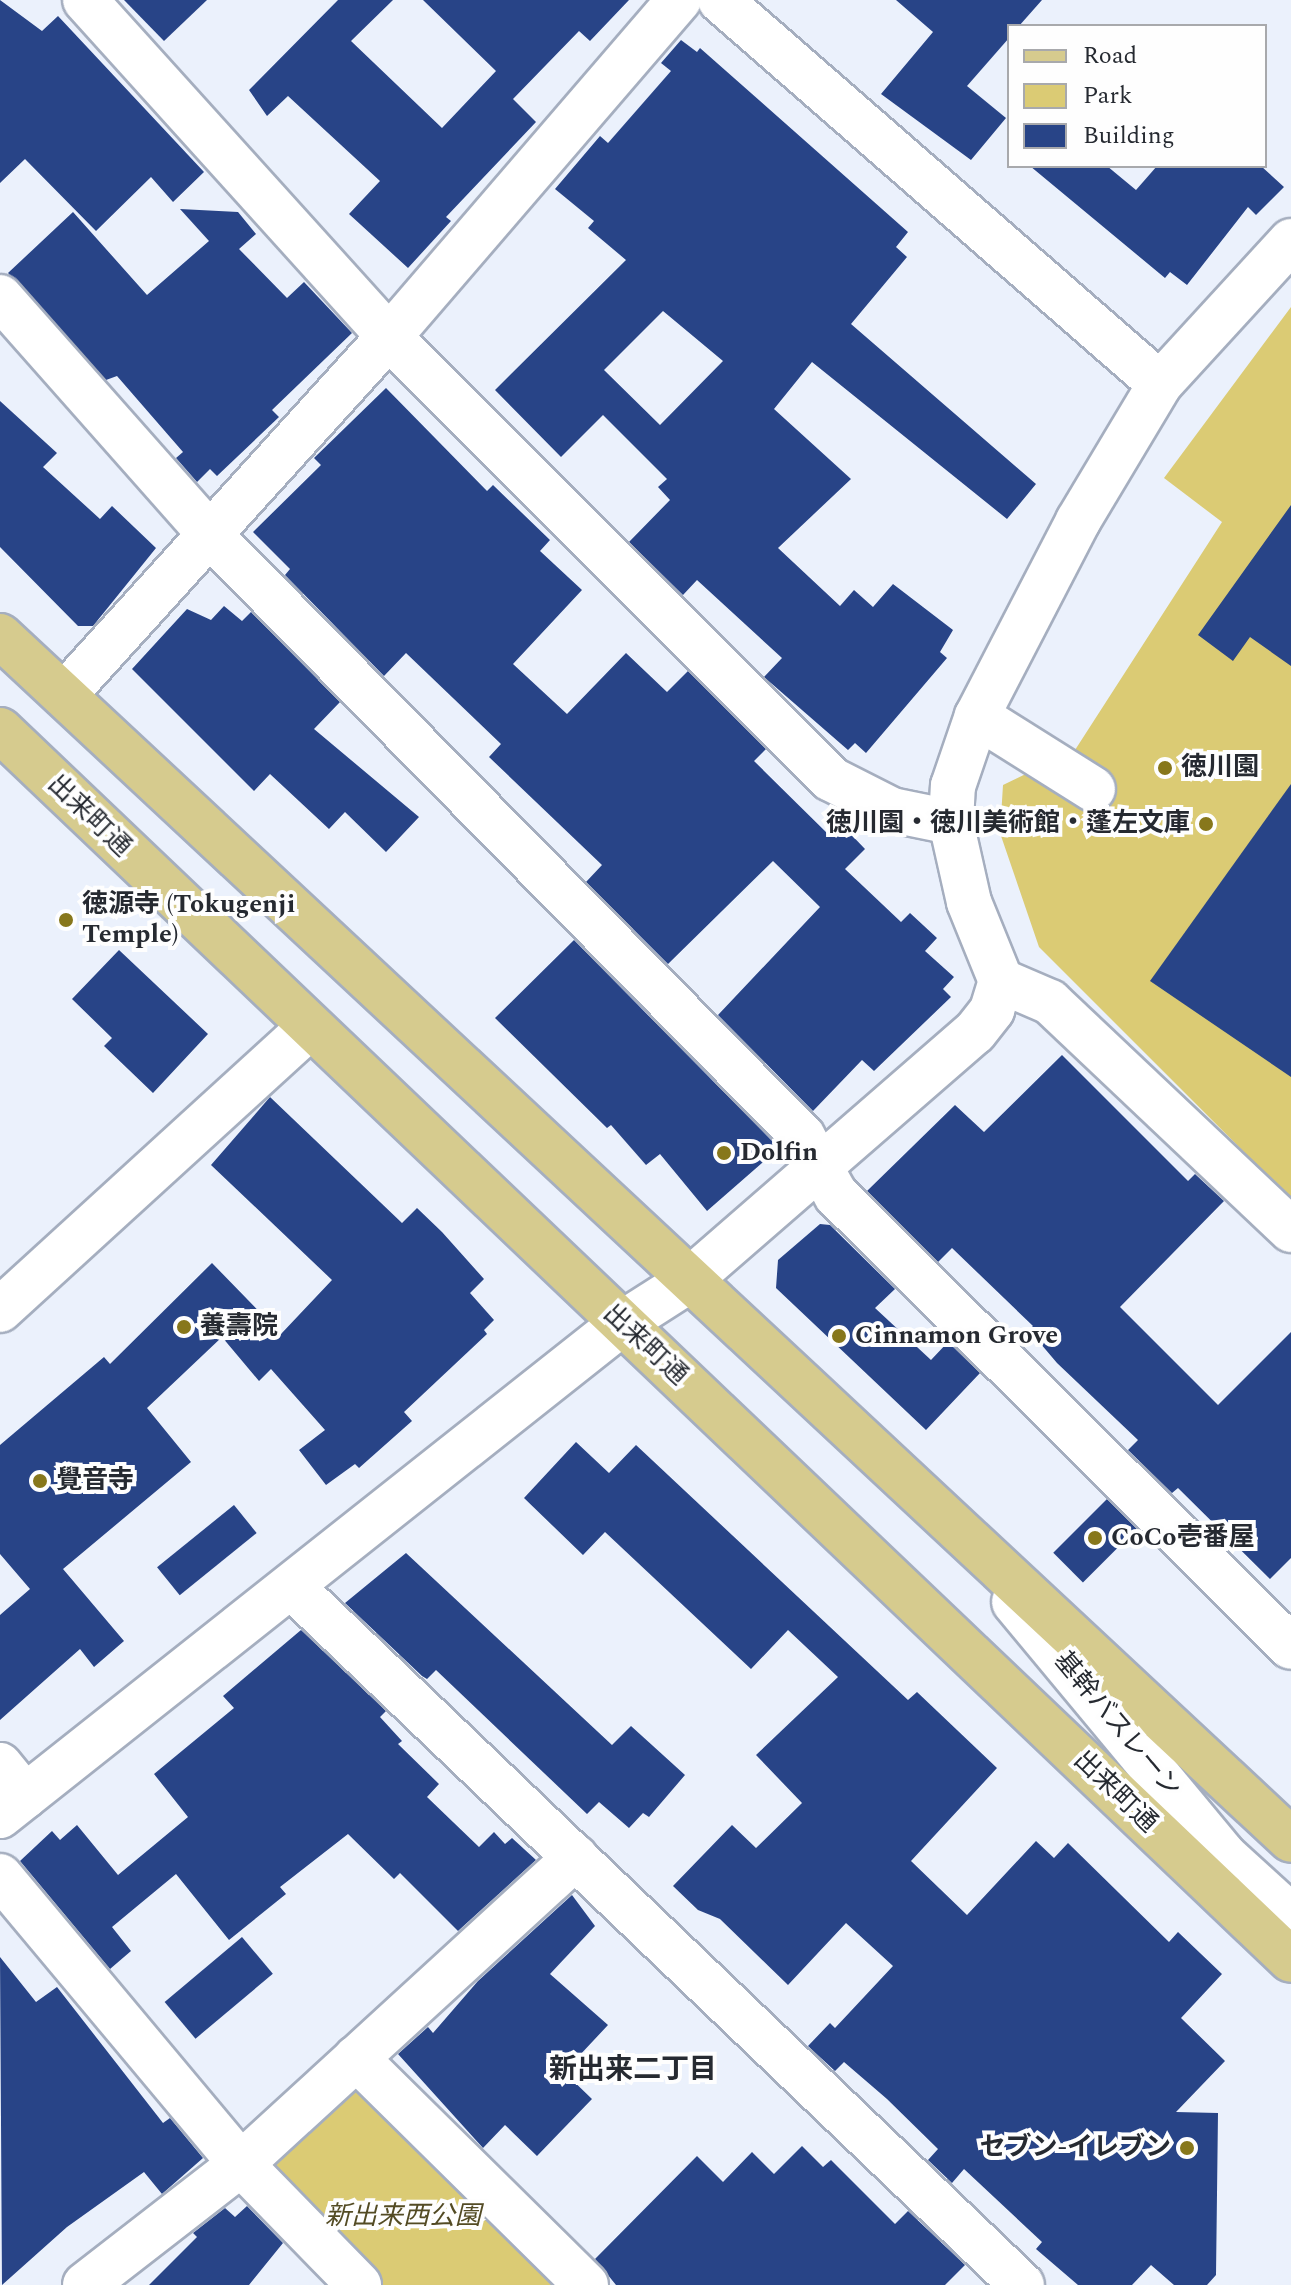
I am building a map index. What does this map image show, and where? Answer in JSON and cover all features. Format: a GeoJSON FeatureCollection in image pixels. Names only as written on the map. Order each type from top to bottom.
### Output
{"type":"FeatureCollection","features":[{"type":"Feature","properties":{"kind":"main road"},"geometry":{"type":"LineString","coordinates":[[0,636],[687,1282],[1291,1840]]}},
{"type":"Feature","properties":{"kind":"main road","name":"出来町通"},"geometry":{"type":"LineString","coordinates":[[0,730],[1291,1960]]}},
{"type":"Feature","properties":{"kind":"street"},"geometry":{"type":"LineString","coordinates":[[85,0],[389,337],[831,779],[892,810],[951,822]]}},
{"type":"Feature","properties":{"kind":"street"},"geometry":{"type":"LineString","coordinates":[[64,695],[212,537],[389,337],[679,0]]}},
{"type":"Feature","properties":{"kind":"street"},"geometry":{"type":"LineString","coordinates":[[720,0],[1160,384]]}},
{"type":"Feature","properties":{"kind":"street"},"geometry":{"type":"LineString","coordinates":[[8,1792],[292,1587],[621,1324],[687,1282],[953,1056],[992,1010],[1001,981],[969,902],[951,822],[953,786],[977,716],[1078,521],[1160,384],[1291,241]]}},
{"type":"Feature","properties":{"kind":"street"},"geometry":{"type":"LineString","coordinates":[[0,297],[212,537],[803,1137],[836,1195],[1291,1647]]}},
{"type":"Feature","properties":{"kind":"street"},"geometry":{"type":"LineString","coordinates":[[977,716],[1093,789]]}},
{"type":"Feature","properties":{"kind":"street"},"geometry":{"type":"LineString","coordinates":[[1001,981],[1050,1002],[1291,1230]]}},
{"type":"Feature","properties":{"kind":"street"},"geometry":{"type":"LineString","coordinates":[[0,1310],[310,1027]]}},
{"type":"Feature","properties":{"kind":"street","name":"基幹バスレーン"},"geometry":{"type":"LineString","coordinates":[[951,1526],[1225,1856],[1291,1916]]}},
{"type":"Feature","properties":{"kind":"street"},"geometry":{"type":"LineString","coordinates":[[292,1587],[576,1857],[1004,2279]]}},
{"type":"Feature","properties":{"kind":"street"},"geometry":{"type":"LineString","coordinates":[[85,2285],[241,2164],[576,1857]]}},
{"type":"Feature","properties":{"kind":"street"},"geometry":{"type":"LineString","coordinates":[[0,1876],[241,2164],[359,2285]]}},
{"type":"Feature","properties":{"kind":"street"},"geometry":{"type":"LineString","coordinates":[[356,2058],[586,2285]]}},
{"type":"Feature","properties":{"kind":"green space","name":"徳川園"},"geometry":{"type":"Polygon","coordinates":[[[1291,307],[1291,1199],[1039,947],[1000,833],[1003,785],[1075,750],[1222,522],[1164,478],[1291,307]]]}},
{"type":"Feature","properties":{"kind":"green space","name":"新出来西公園"},"geometry":{"type":"Polygon","coordinates":[[[350,2090],[372,2090],[570,2285],[374,2285],[271,2181],[275,2161],[350,2090]]]}},
{"type":"Feature","properties":{"kind":"building"},"geometry":{"type":"Polygon","coordinates":[[[0,0],[42,31],[58,16],[204,172],[173,202],[151,177],[96,231],[25,159],[0,183],[0,0]]]}},
{"type":"Feature","properties":{"kind":"building"},"geometry":{"type":"Polygon","coordinates":[[[124,0],[207,0],[164,41],[124,0]]]}},
{"type":"Feature","properties":{"kind":"building"},"geometry":{"type":"Polygon","coordinates":[[[338,0],[393,0],[351,41],[442,128],[496,71],[423,0],[629,0],[590,41],[579,31],[513,99],[536,122],[446,217],[451,221],[408,268],[349,214],[380,181],[288,96],[267,116],[249,90],[338,0]]]}},
{"type":"Feature","properties":{"kind":"building"},"geometry":{"type":"Polygon","coordinates":[[[896,0],[1042,0],[1021,24],[1007,24],[1007,40],[967,86],[1006,118],[971,160],[881,94],[933,32],[896,0]]]}},
{"type":"Feature","properties":{"kind":"building"},"geometry":{"type":"Polygon","coordinates":[[[681,40],[697,52],[700,48],[908,232],[896,247],[907,257],[851,324],[1036,484],[1007,519],[812,362],[774,409],[851,479],[778,548],[840,606],[854,590],[873,607],[893,584],[953,630],[940,652],[947,658],[866,753],[855,743],[848,750],[764,677],[782,658],[697,580],[683,595],[629,542],[670,500],[658,487],[667,479],[603,415],[561,457],[495,390],[626,260],[588,228],[594,221],[555,189],[600,136],[608,143],[671,71],[661,63],[681,40]],[[663,311],[604,370],[660,425],[723,361],[663,311]]]}},
{"type":"Feature","properties":{"kind":"building"},"geometry":{"type":"Polygon","coordinates":[[[1032,168],[1109,168],[1136,190],[1155,168],[1263,168],[1284,187],[1256,215],[1248,207],[1187,285],[1170,272],[1165,278],[1032,168]]]}},
{"type":"Feature","properties":{"kind":"building"},"geometry":{"type":"Polygon","coordinates":[[[180,209],[238,212],[256,234],[239,249],[287,298],[304,282],[352,333],[272,410],[279,417],[217,476],[210,469],[197,482],[176,458],[183,452],[117,376],[106,380],[8,273],[73,212],[147,295],[209,241],[180,209]]]}},
{"type":"Feature","properties":{"kind":"building"},"geometry":{"type":"Polygon","coordinates":[[[386,388],[487,491],[493,485],[550,540],[540,551],[582,590],[513,664],[567,714],[626,653],[667,692],[688,671],[766,749],[754,761],[831,837],[842,825],[865,849],[845,869],[901,922],[910,913],[937,938],[925,951],[954,977],[943,989],[951,997],[874,1071],[862,1060],[813,1111],[718,1015],[820,907],[773,861],[668,964],[586,882],[602,865],[489,757],[501,744],[406,653],[384,676],[285,575],[290,569],[253,532],[321,465],[314,458],[386,388]]]}},
{"type":"Feature","properties":{"kind":"building"},"geometry":{"type":"Polygon","coordinates":[[[0,401],[57,453],[43,467],[100,519],[112,506],[156,548],[93,626],[78,626],[0,547],[0,401]]]}},
{"type":"Feature","properties":{"kind":"building"},"geometry":{"type":"Polygon","coordinates":[[[1291,505],[1291,666],[1250,637],[1233,661],[1198,635],[1291,505]]]}},
{"type":"Feature","properties":{"kind":"building"},"geometry":{"type":"Polygon","coordinates":[[[224,606],[242,621],[251,612],[340,702],[314,729],[419,817],[386,852],[345,812],[329,829],[270,774],[254,791],[132,669],[187,609],[211,620],[224,606]]]}},
{"type":"Feature","properties":{"kind":"building"},"geometry":{"type":"Polygon","coordinates":[[[1291,784],[1291,1077],[1150,981],[1291,784]]]}},
{"type":"Feature","properties":{"kind":"building"},"geometry":{"type":"Polygon","coordinates":[[[574,940],[773,1142],[771,1155],[707,1211],[660,1154],[646,1165],[611,1125],[607,1128],[495,1018],[574,940]]]}},
{"type":"Feature","properties":{"kind":"building"},"geometry":{"type":"Polygon","coordinates":[[[119,950],[208,1034],[153,1093],[104,1046],[112,1038],[72,999],[119,950]]]}},
{"type":"Feature","properties":{"kind":"building"},"geometry":{"type":"Polygon","coordinates":[[[1062,1055],[1188,1181],[1195,1174],[1224,1201],[1120,1307],[1218,1405],[1291,1332],[1291,1558],[1270,1579],[1178,1488],[1172,1493],[1128,1450],[1138,1440],[1057,1363],[1029,1330],[1033,1326],[952,1248],[938,1262],[867,1191],[955,1105],[984,1132],[1062,1055]]]}},
{"type":"Feature","properties":{"kind":"building"},"geometry":{"type":"Polygon","coordinates":[[[270,1097],[402,1223],[417,1208],[442,1232],[484,1279],[470,1293],[494,1320],[484,1330],[487,1334],[404,1412],[412,1421],[359,1468],[355,1464],[326,1485],[299,1450],[325,1430],[271,1369],[259,1381],[222,1337],[147,1408],[191,1462],[63,1569],[124,1641],[94,1667],[80,1649],[0,1720],[0,1615],[30,1589],[0,1554],[0,1445],[104,1357],[110,1364],[212,1263],[281,1334],[332,1280],[211,1165],[270,1097]]]}},
{"type":"Feature","properties":{"kind":"building"},"geometry":{"type":"Polygon","coordinates":[[[820,1224],[830,1225],[895,1289],[875,1308],[931,1360],[948,1342],[980,1373],[926,1430],[776,1288],[778,1260],[820,1224]]]}},
{"type":"Feature","properties":{"kind":"building"},"geometry":{"type":"Polygon","coordinates":[[[576,1442],[609,1473],[636,1445],[908,1700],[917,1692],[997,1768],[911,1861],[967,1915],[1036,1841],[1054,1858],[1068,1843],[1169,1942],[1178,1932],[1222,1974],[1181,2018],[1225,2061],[1176,2112],[1218,2113],[1216,2275],[1207,2285],[1174,2285],[1151,2265],[1132,2285],[1078,2285],[1036,2249],[1042,2242],[964,2169],[952,2183],[928,2160],[938,2149],[887,2099],[844,2062],[835,2071],[808,2046],[830,2023],[835,2028],[893,1966],[846,1923],[788,1985],[720,1919],[698,1910],[673,1886],[732,1825],[756,1848],[802,1803],[756,1755],[838,1677],[788,1630],[751,1669],[605,1532],[583,1555],[524,1498],[576,1442]]]}},
{"type":"Feature","properties":{"kind":"building"},"geometry":{"type":"Polygon","coordinates":[[[1107,1499],[1137,1529],[1083,1582],[1053,1553],[1107,1499]]]}},
{"type":"Feature","properties":{"kind":"building"},"geometry":{"type":"Polygon","coordinates":[[[234,1505],[257,1533],[180,1595],[157,1567],[234,1505]]]}},
{"type":"Feature","properties":{"kind":"building"},"geometry":{"type":"Polygon","coordinates":[[[406,1553],[612,1745],[631,1726],[685,1775],[649,1817],[643,1813],[629,1828],[599,1802],[587,1814],[436,1670],[427,1679],[422,1676],[345,1603],[406,1553]]]}},
{"type":"Feature","properties":{"kind":"building"},"geometry":{"type":"Polygon","coordinates":[[[301,1630],[386,1711],[380,1717],[402,1741],[398,1744],[439,1784],[427,1797],[479,1847],[494,1832],[505,1844],[512,1838],[536,1860],[458,1931],[400,1873],[394,1879],[348,1834],[280,1887],[286,1894],[229,1940],[176,1874],[112,1927],[131,1951],[110,1969],[20,1861],[52,1831],[60,1840],[77,1825],[118,1875],[188,1817],[154,1774],[234,1708],[223,1696],[301,1630]]]}},
{"type":"Feature","properties":{"kind":"building"},"geometry":{"type":"Polygon","coordinates":[[[572,1895],[595,1926],[550,1974],[608,2025],[564,2072],[592,2099],[537,2156],[505,2125],[483,2148],[398,2054],[428,2027],[433,2033],[478,1981],[572,1895]]]}},
{"type":"Feature","properties":{"kind":"building"},"geometry":{"type":"Polygon","coordinates":[[[242,1937],[273,1974],[195,2039],[165,2002],[242,1937]]]}},
{"type":"Feature","properties":{"kind":"building"},"geometry":{"type":"Polygon","coordinates":[[[0,1957],[36,2002],[57,1987],[163,2123],[170,2118],[203,2158],[162,2194],[144,2172],[67,2227],[2,2285],[0,1957]]]}},
{"type":"Feature","properties":{"kind":"building"},"geometry":{"type":"Polygon","coordinates":[[[802,2146],[823,2167],[831,2160],[895,2224],[908,2211],[965,2265],[945,2285],[616,2285],[595,2259],[697,2156],[723,2182],[752,2152],[774,2174],[802,2146]]]}},
{"type":"Feature","properties":{"kind":"building"},"geometry":{"type":"Polygon","coordinates":[[[247,2206],[283,2243],[249,2285],[149,2285],[197,2237],[193,2233],[225,2208],[235,2217],[247,2206]]]}},
{"type":"Feature","properties":{"kind":"place","name":"徳川園"},"geometry":{"type":"Point","coordinates":[1165,768]}},
{"type":"Feature","properties":{"kind":"place","name":"徳川園・徳川美術館・蓬左文庫"},"geometry":{"type":"Point","coordinates":[1206,824]}},
{"type":"Feature","properties":{"kind":"place","name":"徳源寺 (Tokugenji Temple)"},"geometry":{"type":"Point","coordinates":[66,920]}},
{"type":"Feature","properties":{"kind":"place","name":"Dolfin"},"geometry":{"type":"Point","coordinates":[724,1153]}},
{"type":"Feature","properties":{"kind":"place","name":"養壽院"},"geometry":{"type":"Point","coordinates":[184,1327]}},
{"type":"Feature","properties":{"kind":"place","name":"Cinnamon Grove"},"geometry":{"type":"Point","coordinates":[839,1336]}},
{"type":"Feature","properties":{"kind":"place","name":"覺音寺"},"geometry":{"type":"Point","coordinates":[40,1481]}},
{"type":"Feature","properties":{"kind":"place","name":"CoCo壱番屋"},"geometry":{"type":"Point","coordinates":[1095,1538]}},
{"type":"Feature","properties":{"kind":"place","name":"セブン-イレブン"},"geometry":{"type":"Point","coordinates":[1187,2148]}},
{"type":"Feature","properties":{"kind":"district","name":"新出来二丁目"},"geometry":{"type":"Point","coordinates":[633,2070]}}]}
